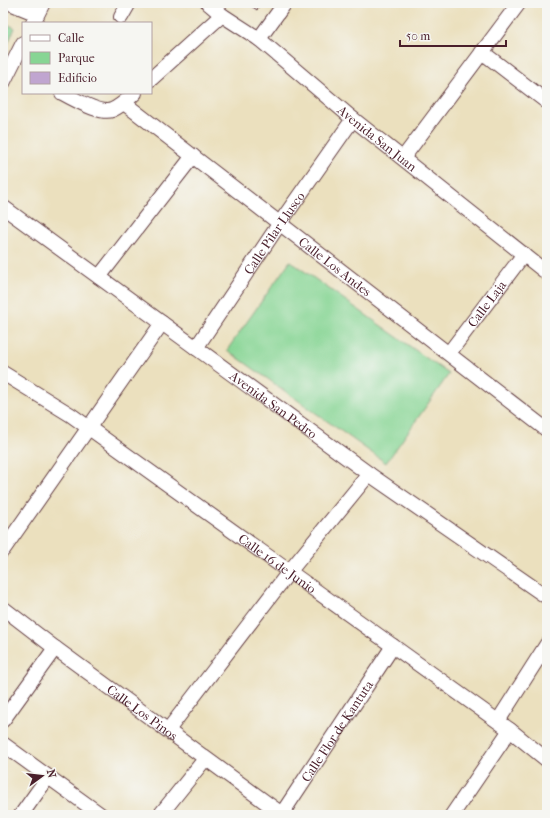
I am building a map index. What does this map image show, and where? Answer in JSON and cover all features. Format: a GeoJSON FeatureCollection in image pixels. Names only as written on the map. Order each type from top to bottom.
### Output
{"type":"FeatureCollection","features":[{"type":"Feature","properties":{"kind":"street"},"geometry":{"type":"LineString","coordinates":[[10,3],[37,13]]}},
{"type":"Feature","properties":{"kind":"street"},"geometry":{"type":"LineString","coordinates":[[121,17],[129,3]]}},
{"type":"Feature","properties":{"kind":"street","name":"Avenida San Juan"},"geometry":{"type":"LineString","coordinates":[[208,3],[222,15],[259,39],[354,119],[547,272]]}},
{"type":"Feature","properties":{"kind":"street"},"geometry":{"type":"LineString","coordinates":[[259,39],[285,3]]}},
{"type":"Feature","properties":{"kind":"street"},"geometry":{"type":"LineString","coordinates":[[403,158],[519,3]]}},
{"type":"Feature","properties":{"kind":"street"},"geometry":{"type":"LineString","coordinates":[[152,78],[222,15]]}},
{"type":"Feature","properties":{"kind":"street"},"geometry":{"type":"LineString","coordinates":[[3,83],[17,72],[22,48]]}},
{"type":"Feature","properties":{"kind":"street"},"geometry":{"type":"LineString","coordinates":[[482,52],[547,102]]}},
{"type":"Feature","properties":{"kind":"street"},"geometry":{"type":"LineString","coordinates":[[64,94],[101,112],[110,111],[124,103],[134,94]]}},
{"type":"Feature","properties":{"kind":"street","name":"Calle Los Andes"},"geometry":{"type":"LineString","coordinates":[[124,103],[547,430]]}},
{"type":"Feature","properties":{"kind":"street","name":"Calle Pilar Llusco"},"geometry":{"type":"LineString","coordinates":[[196,348],[280,223],[354,119]]}},
{"type":"Feature","properties":{"kind":"street"},"geometry":{"type":"LineString","coordinates":[[99,278],[193,156]]}},
{"type":"Feature","properties":{"kind":"street","name":"Avenida San Pedro"},"geometry":{"type":"LineString","coordinates":[[3,208],[369,474],[547,597]]}},
{"type":"Feature","properties":{"kind":"street","name":"Calle Laja"},"geometry":{"type":"LineString","coordinates":[[449,353],[524,254]]}},
{"type":"Feature","properties":{"kind":"street"},"geometry":{"type":"LineString","coordinates":[[3,550],[90,428],[162,323]]}},
{"type":"Feature","properties":{"kind":"street","name":"Calle 16 de Junio"},"geometry":{"type":"LineString","coordinates":[[3,373],[90,428],[498,721],[547,760]]}},
{"type":"Feature","properties":{"kind":"street"},"geometry":{"type":"LineString","coordinates":[[168,730],[289,572],[369,474]]}},
{"type":"Feature","properties":{"kind":"street","name":"Calle Los Pinos"},"geometry":{"type":"LineString","coordinates":[[3,608],[282,815]]}},
{"type":"Feature","properties":{"kind":"street"},"geometry":{"type":"LineString","coordinates":[[498,721],[547,644]]}},
{"type":"Feature","properties":{"kind":"street","name":"Calle Flor de Kantuta"},"geometry":{"type":"LineString","coordinates":[[282,815],[393,646]]}},
{"type":"Feature","properties":{"kind":"street"},"geometry":{"type":"LineString","coordinates":[[3,720],[55,648]]}},
{"type":"Feature","properties":{"kind":"street"},"geometry":{"type":"LineString","coordinates":[[452,815],[510,730]]}},
{"type":"Feature","properties":{"kind":"street"},"geometry":{"type":"LineString","coordinates":[[3,744],[101,815]]}},
{"type":"Feature","properties":{"kind":"street"},"geometry":{"type":"LineString","coordinates":[[160,815],[205,759]]}},
{"type":"Feature","properties":{"kind":"street"},"geometry":{"type":"LineString","coordinates":[[21,815],[48,777]]}},
{"type":"Feature","properties":{"kind":"green space"},"geometry":{"type":"Polygon","coordinates":[[[3,22],[15,28],[3,54],[3,22]]]}},
{"type":"Feature","properties":{"kind":"green space"},"geometry":{"type":"Polygon","coordinates":[[[290,261],[449,374],[386,463],[227,350],[290,261]]]}},
{"type":"Feature","properties":{"kind":"building"},"geometry":{"type":"Polygon","coordinates":[[[247,3],[262,3],[257,10],[247,3]]]}}]}
